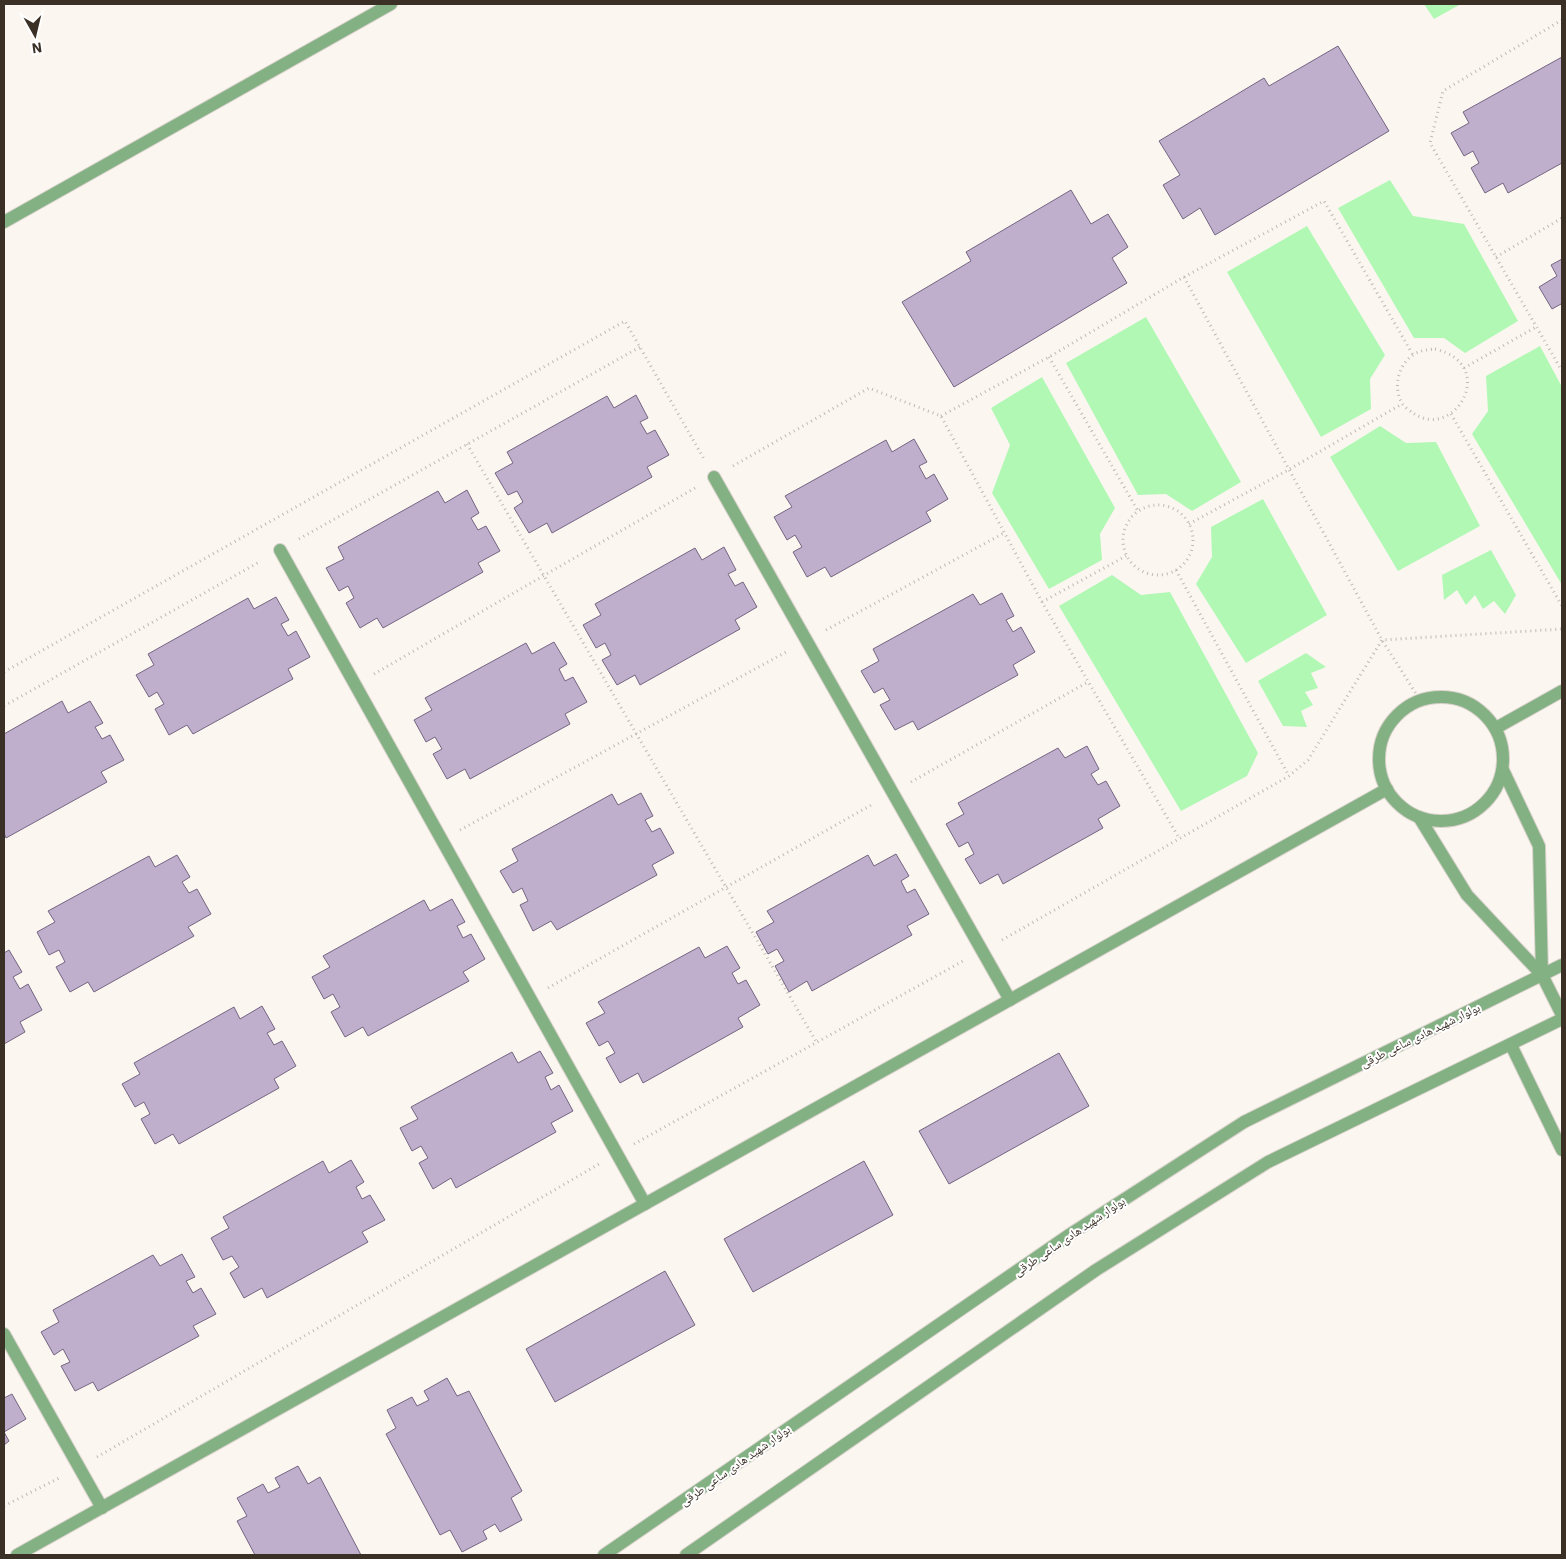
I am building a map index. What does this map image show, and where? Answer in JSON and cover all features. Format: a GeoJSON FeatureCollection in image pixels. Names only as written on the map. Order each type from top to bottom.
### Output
{"type":"FeatureCollection","features":[{"type":"Feature","properties":{"kind":"street"},"geometry":{"type":"LineString","coordinates":[[4,222],[391,4]]}},
{"type":"Feature","properties":{"kind":"street"},"geometry":{"type":"LineString","coordinates":[[714,477],[1010,1000]]}},
{"type":"Feature","properties":{"kind":"street"},"geometry":{"type":"LineString","coordinates":[[280,550],[645,1204]]}},
{"type":"Feature","properties":{"kind":"street"},"geometry":{"type":"LineString","coordinates":[[1496,728],[1562,691]]}},
{"type":"Feature","properties":{"kind":"street"},"geometry":{"type":"LineString","coordinates":[[1442,696],[1464,700],[1482,711],[1496,728],[1503,748],[1503,770],[1495,790],[1481,807],[1462,817],[1441,821],[1419,817],[1401,806],[1387,789],[1380,768],[1380,747],[1388,727],[1402,710],[1420,700],[1442,696]]}},
{"type":"Feature","properties":{"kind":"street"},"geometry":{"type":"LineString","coordinates":[[1503,770],[1539,846],[1542,975]]}},
{"type":"Feature","properties":{"kind":"street"},"geometry":{"type":"LineString","coordinates":[[17,1555],[1387,789]]}},
{"type":"Feature","properties":{"kind":"street"},"geometry":{"type":"LineString","coordinates":[[686,1555],[1096,1270],[1268,1162],[1511,1045],[1562,1017],[1542,975],[1467,895],[1419,817]]}},
{"type":"Feature","properties":{"kind":"street","name":"بولوار شهید هادی ساعی طرقی"},"geometry":{"type":"LineString","coordinates":[[604,1555],[1069,1236],[1244,1122],[1562,965]]}},
{"type":"Feature","properties":{"kind":"street"},"geometry":{"type":"LineString","coordinates":[[1511,1045],[1562,1150]]}},
{"type":"Feature","properties":{"kind":"street"},"geometry":{"type":"LineString","coordinates":[[4,1334],[102,1508]]}},
{"type":"Feature","properties":{"kind":"path"},"geometry":{"type":"LineString","coordinates":[[1562,20],[1442,91],[1430,143],[1562,371]]}},
{"type":"Feature","properties":{"kind":"path"},"geometry":{"type":"LineString","coordinates":[[942,416],[1050,357],[1184,278],[1324,200],[1413,355]]}},
{"type":"Feature","properties":{"kind":"path"},"geometry":{"type":"LineString","coordinates":[[1496,257],[1562,218]]}},
{"type":"Feature","properties":{"kind":"path"},"geometry":{"type":"LineString","coordinates":[[1184,278],[1382,640],[1420,700]]}},
{"type":"Feature","properties":{"kind":"path"},"geometry":{"type":"LineString","coordinates":[[4,672],[625,321],[714,477]]}},
{"type":"Feature","properties":{"kind":"path"},"geometry":{"type":"LineString","coordinates":[[1464,368],[1536,327]]}},
{"type":"Feature","properties":{"kind":"path"},"geometry":{"type":"LineString","coordinates":[[4,706],[640,347]]}},
{"type":"Feature","properties":{"kind":"path"},"geometry":{"type":"LineString","coordinates":[[1435,349],[1446,352],[1456,358],[1464,368],[1467,378],[1465,398],[1451,414],[1429,419],[1418,416],[1402,404],[1398,388],[1398,375],[1404,364],[1413,355],[1423,350],[1435,349]]}},
{"type":"Feature","properties":{"kind":"path"},"geometry":{"type":"LineString","coordinates":[[1050,357],[1138,511]]}},
{"type":"Feature","properties":{"kind":"path"},"geometry":{"type":"LineString","coordinates":[[355,685],[868,388],[942,416],[1042,602],[1179,838]]}},
{"type":"Feature","properties":{"kind":"path"},"geometry":{"type":"LineString","coordinates":[[1189,524],[1288,470],[1402,404]]}},
{"type":"Feature","properties":{"kind":"path"},"geometry":{"type":"LineString","coordinates":[[1451,414],[1562,606]]}},
{"type":"Feature","properties":{"kind":"path"},"geometry":{"type":"LineString","coordinates":[[468,444],[817,1043]]}},
{"type":"Feature","properties":{"kind":"path"},"geometry":{"type":"LineString","coordinates":[[1160,505],[1172,508],[1182,514],[1189,524],[1193,544],[1190,554],[1176,570],[1166,574],[1154,575],[1142,572],[1126,556],[1122,544],[1124,531],[1129,520],[1138,511],[1148,506],[1160,505]]}},
{"type":"Feature","properties":{"kind":"path"},"geometry":{"type":"LineString","coordinates":[[442,840],[1004,533]]}},
{"type":"Feature","properties":{"kind":"path"},"geometry":{"type":"LineString","coordinates":[[1042,602],[1126,556]]}},
{"type":"Feature","properties":{"kind":"path"},"geometry":{"type":"LineString","coordinates":[[1176,570],[1289,776]]}},
{"type":"Feature","properties":{"kind":"path"},"geometry":{"type":"LineString","coordinates":[[1382,640],[1562,629]]}},
{"type":"Feature","properties":{"kind":"path"},"geometry":{"type":"LineString","coordinates":[[4,1506],[80,1467],[617,1154],[982,951],[1289,776],[1308,760],[1382,640]]}},
{"type":"Feature","properties":{"kind":"path"},"geometry":{"type":"LineString","coordinates":[[530,998],[1088,682]]}},
{"type":"Feature","properties":{"kind":"green space"},"geometry":{"type":"Polygon","coordinates":[[[1424,4],[1461,4],[1434,19],[1424,4]]]}},
{"type":"Feature","properties":{"kind":"green space"},"geometry":{"type":"Polygon","coordinates":[[[1390,180],[1413,216],[1464,224],[1518,321],[1465,353],[1444,338],[1414,338],[1338,208],[1390,180]]]}},
{"type":"Feature","properties":{"kind":"green space"},"geometry":{"type":"Polygon","coordinates":[[[1307,226],[1385,355],[1370,379],[1371,409],[1321,437],[1227,272],[1307,226]]]}},
{"type":"Feature","properties":{"kind":"green space"},"geometry":{"type":"Polygon","coordinates":[[[1146,317],[1241,482],[1192,511],[1166,494],[1138,495],[1066,363],[1146,317]]]}},
{"type":"Feature","properties":{"kind":"green space"},"geometry":{"type":"Polygon","coordinates":[[[1540,346],[1562,387],[1562,585],[1472,434],[1488,411],[1486,376],[1540,346]]]}},
{"type":"Feature","properties":{"kind":"green space"},"geometry":{"type":"Polygon","coordinates":[[[1042,377],[1115,508],[1100,534],[1102,560],[1049,589],[992,493],[1010,445],[991,408],[1042,377]]]}},
{"type":"Feature","properties":{"kind":"green space"},"geometry":{"type":"Polygon","coordinates":[[[1380,426],[1406,443],[1436,442],[1480,526],[1398,571],[1330,457],[1380,426]]]}},
{"type":"Feature","properties":{"kind":"green space"},"geometry":{"type":"Polygon","coordinates":[[[1263,499],[1327,615],[1246,663],[1196,584],[1212,557],[1211,527],[1263,499]]]}},
{"type":"Feature","properties":{"kind":"green space"},"geometry":{"type":"Polygon","coordinates":[[[1491,550],[1516,595],[1505,614],[1494,601],[1483,609],[1475,595],[1466,605],[1457,590],[1444,600],[1442,575],[1491,550]]]}},
{"type":"Feature","properties":{"kind":"green space"},"geometry":{"type":"Polygon","coordinates":[[[1112,575],[1141,595],[1170,592],[1258,753],[1247,776],[1181,811],[1059,606],[1112,575]]]}},
{"type":"Feature","properties":{"kind":"green space"},"geometry":{"type":"Polygon","coordinates":[[[1306,653],[1326,667],[1311,673],[1318,688],[1305,692],[1313,705],[1301,711],[1307,727],[1283,726],[1258,681],[1306,653]]]}},
{"type":"Feature","properties":{"kind":"building"},"geometry":{"type":"Polygon","coordinates":[[[1338,46],[1389,131],[1215,235],[1200,208],[1183,219],[1163,185],[1180,175],[1159,141],[1264,78],[1269,86],[1338,46]]]}},
{"type":"Feature","properties":{"kind":"building"},"geometry":{"type":"Polygon","coordinates":[[[1562,57],[1562,163],[1508,193],[1503,183],[1485,193],[1471,168],[1479,163],[1473,151],[1464,156],[1451,133],[1469,123],[1463,112],[1562,57]]]}},
{"type":"Feature","properties":{"kind":"building"},"geometry":{"type":"Polygon","coordinates":[[[1071,190],[1091,224],[1108,214],[1128,247],[1112,258],[1127,283],[954,387],[902,302],[971,261],[966,252],[1071,190]]]}},
{"type":"Feature","properties":{"kind":"building"},"geometry":{"type":"Polygon","coordinates":[[[1562,259],[1562,306],[1561,304],[1552,309],[1539,287],[1557,276],[1551,265],[1562,259]]]}},
{"type":"Feature","properties":{"kind":"building"},"geometry":{"type":"Polygon","coordinates":[[[636,395],[648,418],[640,422],[647,434],[655,430],[669,455],[647,467],[652,477],[552,533],[547,523],[529,533],[514,508],[523,502],[517,491],[508,495],[495,473],[513,463],[507,452],[607,396],[614,408],[636,395]]]}},
{"type":"Feature","properties":{"kind":"building"},"geometry":{"type":"Polygon","coordinates":[[[914,439],[927,462],[919,466],[926,479],[934,474],[948,499],[926,512],[931,521],[831,577],[825,567],[807,577],[793,552],[802,547],[795,535],[787,540],[774,517],[792,507],[785,496],[886,440],[892,452],[914,439]]]}},
{"type":"Feature","properties":{"kind":"building"},"geometry":{"type":"Polygon","coordinates":[[[467,490],[479,513],[471,518],[478,530],[486,526],[500,551],[478,563],[483,572],[383,628],[377,618],[360,628],[346,603],[354,598],[348,586],[339,591],[326,568],[344,559],[338,547],[438,491],[445,503],[467,490]]]}},
{"type":"Feature","properties":{"kind":"building"},"geometry":{"type":"Polygon","coordinates":[[[724,547],[736,570],[728,574],[735,586],[743,582],[757,607],[735,620],[740,629],[640,685],[635,675],[617,685],[602,660],[611,655],[605,643],[596,648],[583,625],[601,615],[595,604],[695,548],[702,560],[724,547]]]}},
{"type":"Feature","properties":{"kind":"building"},"geometry":{"type":"Polygon","coordinates":[[[1002,593],[1014,616],[1006,620],[1013,632],[1021,627],[1035,652],[1013,665],[1018,675],[918,730],[913,721],[895,730],[880,705],[890,700],[883,688],[874,693],[861,671],[879,661],[873,649],[973,594],[980,605],[1002,593]]]}},
{"type":"Feature","properties":{"kind":"building"},"geometry":{"type":"Polygon","coordinates":[[[276,597],[289,620],[281,624],[288,636],[296,631],[310,657],[288,669],[293,679],[193,734],[187,725],[169,735],[155,709],[164,704],[157,692],[149,697],[136,675],[154,665],[148,654],[248,598],[254,609],[276,597]]]}},
{"type":"Feature","properties":{"kind":"building"},"geometry":{"type":"Polygon","coordinates":[[[554,642],[567,664],[559,669],[565,681],[573,677],[587,702],[565,714],[570,724],[470,779],[465,769],[447,779],[433,754],[442,749],[435,737],[426,742],[414,720],[432,710],[425,698],[526,643],[532,654],[554,642]]]}},
{"type":"Feature","properties":{"kind":"building"},"geometry":{"type":"Polygon","coordinates":[[[62,701],[68,713],[90,701],[103,723],[95,727],[102,739],[110,735],[124,760],[101,772],[107,782],[6,838],[4,833],[4,734],[62,701]]]}},
{"type":"Feature","properties":{"kind":"building"},"geometry":{"type":"Polygon","coordinates":[[[1087,746],[1099,769],[1091,774],[1098,785],[1106,781],[1120,806],[1098,819],[1103,828],[1003,884],[998,874],[980,884],[965,859],[974,854],[968,842],[959,847],[946,824],[964,814],[958,803],[1058,748],[1065,758],[1087,746]]]}},
{"type":"Feature","properties":{"kind":"building"},"geometry":{"type":"Polygon","coordinates":[[[641,793],[653,816],[645,820],[652,832],[660,828],[674,853],[652,865],[657,875],[557,930],[551,921],[533,931],[520,905],[528,901],[522,888],[513,893],[500,871],[518,861],[512,849],[612,794],[618,805],[641,793]]]}},
{"type":"Feature","properties":{"kind":"building"},"geometry":{"type":"Polygon","coordinates":[[[896,854],[909,876],[901,881],[907,893],[915,889],[929,914],[907,926],[912,935],[812,991],[807,981],[789,992],[775,966],[784,961],[777,949],[768,954],[756,932],[774,922],[767,911],[868,855],[874,866],[896,854]]]}},
{"type":"Feature","properties":{"kind":"building"},"geometry":{"type":"Polygon","coordinates":[[[177,855],[190,877],[182,882],[189,893],[197,889],[211,914],[188,927],[194,936],[94,992],[88,982],[70,992],[56,967],[65,962],[59,950],[49,955],[37,932],[55,922],[48,911],[149,856],[155,867],[177,855]]]}},
{"type":"Feature","properties":{"kind":"building"},"geometry":{"type":"Polygon","coordinates":[[[452,899],[465,922],[457,926],[463,938],[471,934],[485,959],[463,972],[469,981],[368,1036],[363,1027],[345,1037],[331,1012],[340,1007],[333,994],[324,999],[312,977],[330,967],[323,956],[424,900],[430,911],[452,899]]]}},
{"type":"Feature","properties":{"kind":"building"},"geometry":{"type":"Polygon","coordinates":[[[727,946],[740,968],[732,973],[738,984],[746,980],[760,1005],[738,1018],[743,1027],[643,1083],[638,1073],[620,1083],[606,1058],[615,1053],[608,1041],[599,1046],[586,1023],[605,1013],[598,1002],[699,947],[705,958],[727,946]]]}},
{"type":"Feature","properties":{"kind":"building"},"geometry":{"type":"Polygon","coordinates":[[[9,950],[22,972],[13,977],[20,989],[28,984],[42,1010],[20,1022],[25,1032],[4,1044],[4,953],[9,950]]]}},
{"type":"Feature","properties":{"kind":"building"},"geometry":{"type":"Polygon","coordinates":[[[262,1006],[275,1029],[267,1033],[274,1045],[282,1041],[296,1066],[274,1079],[279,1088],[179,1144],[173,1134],[155,1144],[141,1119],[150,1114],[144,1102],[135,1107],[122,1084],[140,1074],[134,1063],[234,1007],[240,1019],[262,1006]]]}},
{"type":"Feature","properties":{"kind":"building"},"geometry":{"type":"Polygon","coordinates":[[[540,1051],[553,1073],[545,1077],[551,1090],[559,1085],[573,1111],[551,1123],[556,1132],[456,1188],[451,1178],[433,1189],[419,1163],[428,1158],[421,1146],[412,1151],[400,1128],[418,1119],[411,1107],[512,1052],[518,1063],[540,1051]]]}},
{"type":"Feature","properties":{"kind":"building"},"geometry":{"type":"Polygon","coordinates":[[[1059,1053],[1089,1106],[949,1184],[919,1131],[1059,1053]]]}},
{"type":"Feature","properties":{"kind":"building"},"geometry":{"type":"Polygon","coordinates":[[[351,1160],[364,1182],[356,1187],[362,1199],[370,1195],[385,1220],[362,1232],[368,1242],[267,1298],[262,1288],[244,1298],[230,1273],[239,1267],[232,1256],[223,1260],[211,1238],[229,1228],[223,1217],[323,1161],[329,1173],[351,1160]]]}},
{"type":"Feature","properties":{"kind":"building"},"geometry":{"type":"Polygon","coordinates":[[[864,1161],[893,1215],[753,1292],[724,1239],[864,1161]]]}},
{"type":"Feature","properties":{"kind":"building"},"geometry":{"type":"Polygon","coordinates":[[[182,1254],[195,1277],[186,1281],[193,1293],[201,1288],[216,1314],[193,1326],[199,1336],[98,1391],[93,1382],[75,1391],[61,1366],[70,1362],[63,1349],[54,1355],[41,1332],[59,1322],[53,1310],[153,1255],[160,1266],[182,1254]]]}},
{"type":"Feature","properties":{"kind":"building"},"geometry":{"type":"Polygon","coordinates":[[[665,1271],[695,1325],[555,1402],[526,1349],[665,1271]]]}},
{"type":"Feature","properties":{"kind":"building"},"geometry":{"type":"Polygon","coordinates":[[[447,1378],[457,1396],[469,1391],[522,1491],[511,1498],[522,1520],[500,1532],[495,1524],[483,1531],[487,1539],[462,1552],[450,1530],[440,1535],[386,1434],[396,1428],[387,1410],[412,1397],[417,1406],[429,1400],[424,1391],[447,1378]]]}},
{"type":"Feature","properties":{"kind":"building"},"geometry":{"type":"Polygon","coordinates":[[[12,1394],[26,1419],[4,1432],[4,1398],[12,1394]]]}},
{"type":"Feature","properties":{"kind":"building"},"geometry":{"type":"Polygon","coordinates":[[[4,1432],[9,1441],[4,1445],[4,1432]]]}},
{"type":"Feature","properties":{"kind":"building"},"geometry":{"type":"Polygon","coordinates":[[[298,1466],[308,1484],[320,1477],[361,1555],[255,1555],[237,1521],[247,1516],[237,1498],[263,1484],[268,1493],[280,1487],[275,1478],[298,1466]]]}}]}
